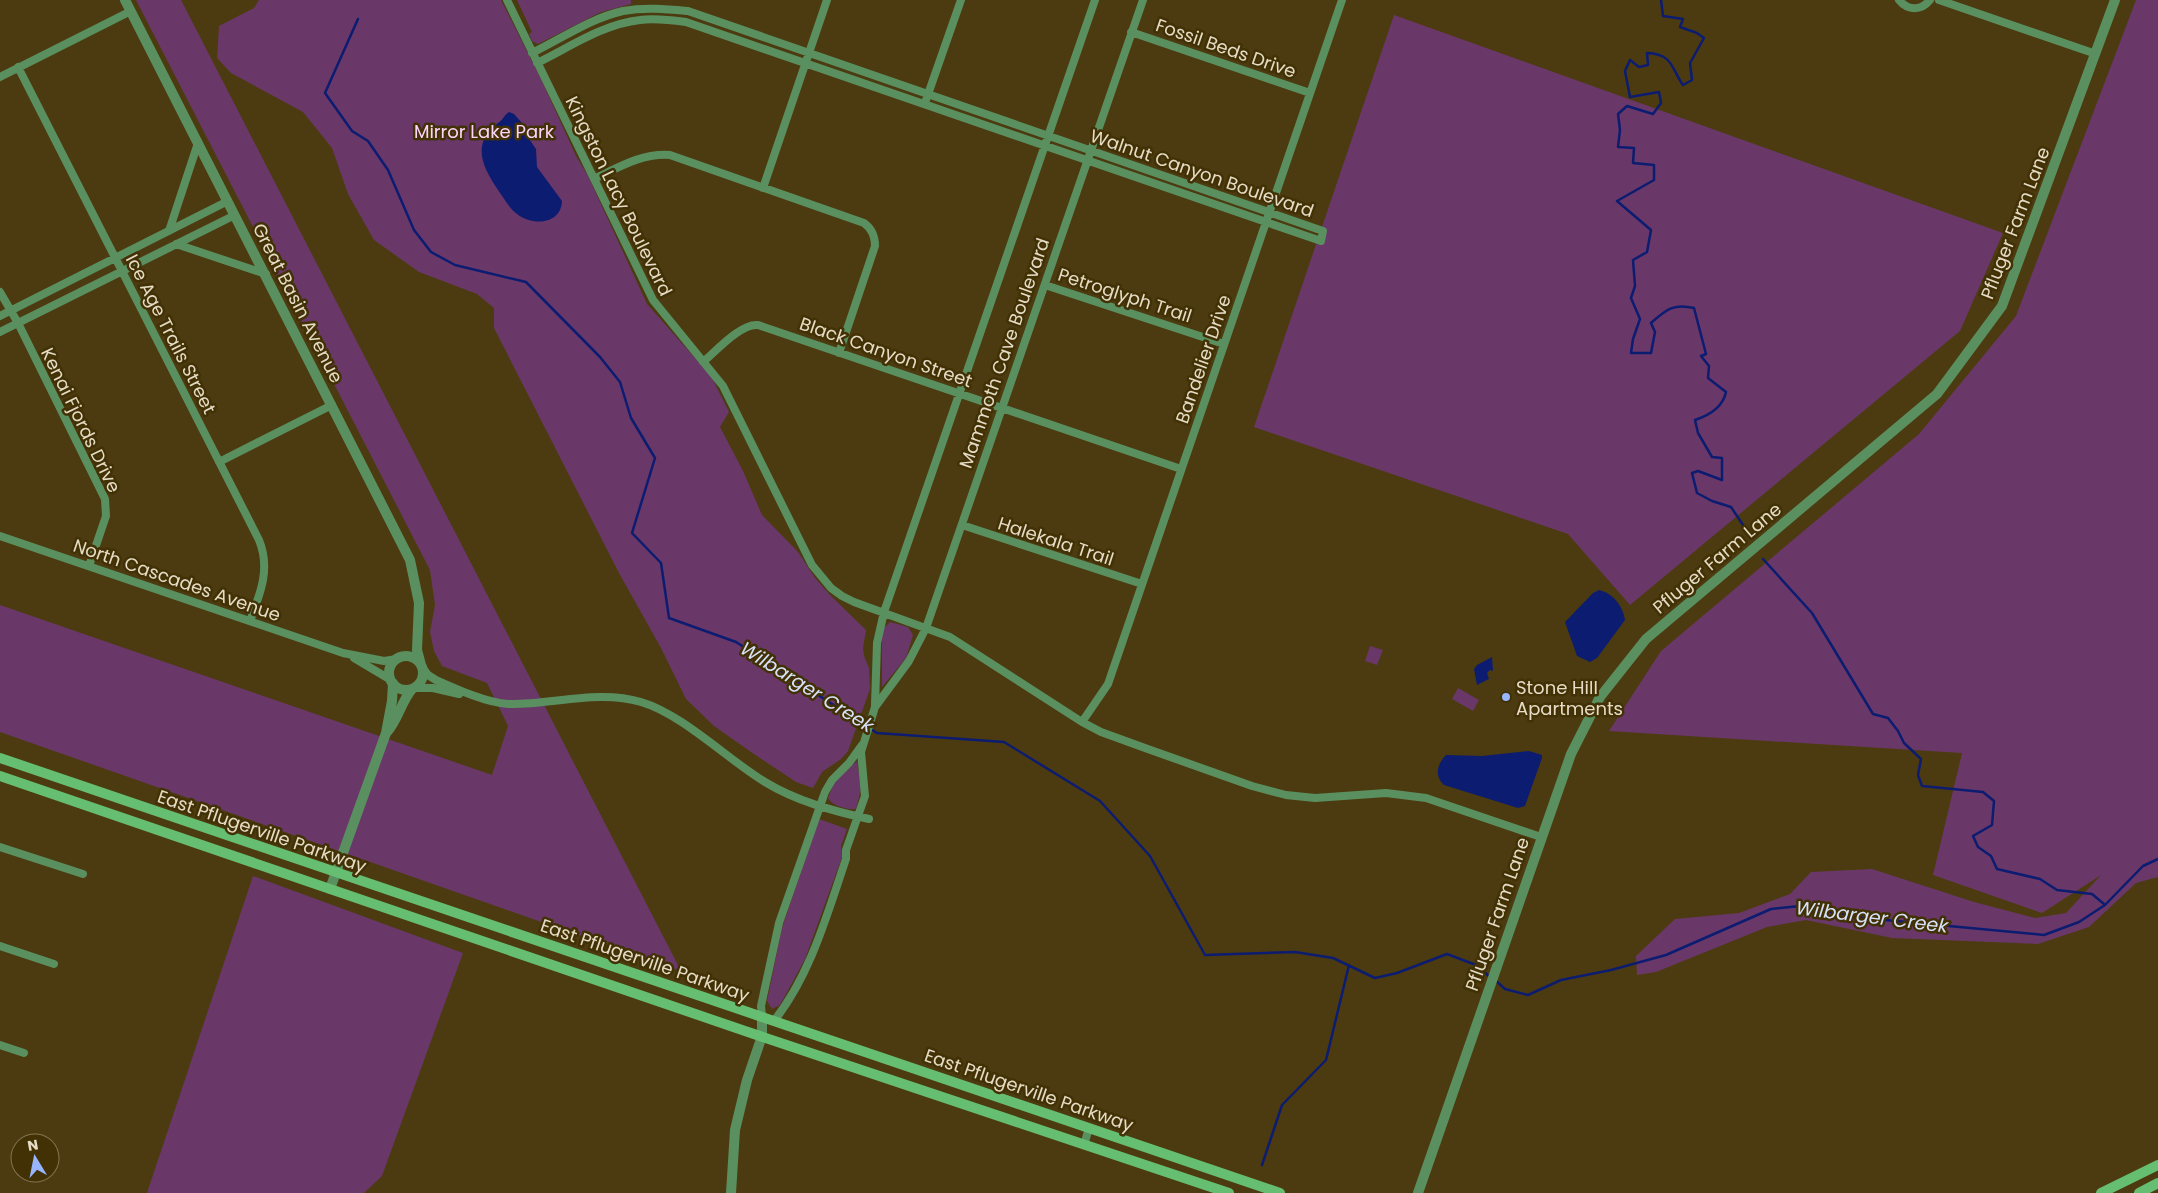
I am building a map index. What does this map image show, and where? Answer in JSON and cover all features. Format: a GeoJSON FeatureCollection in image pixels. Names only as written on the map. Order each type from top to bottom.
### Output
{"type":"FeatureCollection","features":[{"type":"Feature","properties":{"kind":"main road","name":"East Pflugerville Parkway"},"geometry":{"type":"LineString","coordinates":[[0,758],[1280,1193]]}},
{"type":"Feature","properties":{"kind":"main road","name":"East Pflugerville Parkway"},"geometry":{"type":"LineString","coordinates":[[0,776],[1229,1193]]}},
{"type":"Feature","properties":{"kind":"main road"},"geometry":{"type":"LineString","coordinates":[[2101,1193],[2158,1165]]}},
{"type":"Feature","properties":{"kind":"main road"},"geometry":{"type":"LineString","coordinates":[[2139,1193],[2158,1183]]}},
{"type":"Feature","properties":{"kind":"street","name":"Great Basin Avenue"},"geometry":{"type":"LineString","coordinates":[[125,0],[410,560],[419,603],[418,650],[422,666]]}},
{"type":"Feature","properties":{"kind":"street","name":"Kingston Lacy Boulevard"},"geometry":{"type":"LineString","coordinates":[[507,0],[652,300],[723,386],[812,565],[826,583],[842,596],[959,642],[1082,722],[1101,732],[1252,786],[1286,795],[1316,798],[1386,793],[1426,798],[1541,837]]}},
{"type":"Feature","properties":{"kind":"street"},"geometry":{"type":"LineString","coordinates":[[763,188],[827,0]]}},
{"type":"Feature","properties":{"kind":"street"},"geometry":{"type":"LineString","coordinates":[[925,104],[961,0]]}},
{"type":"Feature","properties":{"kind":"street","name":"Mammoth Cave Boulevard"},"geometry":{"type":"LineString","coordinates":[[762,1036],[800,979],[818,939],[846,859],[846,850],[865,796],[861,762],[863,743],[875,707],[877,642],[884,612],[1095,0]]}},
{"type":"Feature","properties":{"kind":"street","name":"Mammoth Cave Boulevard"},"geometry":{"type":"LineString","coordinates":[[875,707],[909,661],[926,628],[1143,0]]}},
{"type":"Feature","properties":{"kind":"street","name":"Bandelier Drive"},"geometry":{"type":"LineString","coordinates":[[1082,722],[1108,684],[1342,0]]}},
{"type":"Feature","properties":{"kind":"street"},"geometry":{"type":"LineString","coordinates":[[1899,0],[1911,8],[1923,6],[1930,0]]}},
{"type":"Feature","properties":{"kind":"street"},"geometry":{"type":"LineString","coordinates":[[1939,0],[2096,54]]}},
{"type":"Feature","properties":{"kind":"street","name":"Pfluger Farm Lane"},"geometry":{"type":"LineString","coordinates":[[1418,1193],[1517,904],[1571,754],[1600,697],[1646,639],[1937,394],[2002,306],[2096,54],[2114,0]]}},
{"type":"Feature","properties":{"kind":"street","name":"Walnut Canyon Boulevard"},"geometry":{"type":"LineString","coordinates":[[532,53],[612,14],[639,9],[662,8],[688,11],[1323,231],[1321,242],[686,22],[648,19],[631,21],[602,30],[537,63]]}},
{"type":"Feature","properties":{"kind":"street"},"geometry":{"type":"LineString","coordinates":[[0,77],[131,11]]}},
{"type":"Feature","properties":{"kind":"street","name":"Fossil Beds Drive"},"geometry":{"type":"LineString","coordinates":[[1132,32],[1310,93]]}},
{"type":"Feature","properties":{"kind":"street","name":"Ice Age Trails Street"},"geometry":{"type":"LineString","coordinates":[[18,68],[261,545],[264,577],[250,621]]}},
{"type":"Feature","properties":{"kind":"street"},"geometry":{"type":"LineString","coordinates":[[170,231],[198,143]]}},
{"type":"Feature","properties":{"kind":"street"},"geometry":{"type":"LineString","coordinates":[[594,179],[637,159],[658,154],[670,156],[864,223],[870,227],[875,241],[874,252],[839,353]]}},
{"type":"Feature","properties":{"kind":"street"},"geometry":{"type":"LineString","coordinates":[[0,316],[228,201]]}},
{"type":"Feature","properties":{"kind":"street"},"geometry":{"type":"LineString","coordinates":[[0,332],[235,215]]}},
{"type":"Feature","properties":{"kind":"street"},"geometry":{"type":"LineString","coordinates":[[176,244],[266,274]]}},
{"type":"Feature","properties":{"kind":"street","name":"Petroglyph Trail"},"geometry":{"type":"LineString","coordinates":[[1044,284],[1224,344]]}},
{"type":"Feature","properties":{"kind":"street","name":"Kenai Fjords Drive"},"geometry":{"type":"LineString","coordinates":[[0,292],[18,323],[105,500],[106,516],[89,566]]}},
{"type":"Feature","properties":{"kind":"street","name":"Black Canyon Street"},"geometry":{"type":"LineString","coordinates":[[703,362],[739,331],[754,324],[960,392],[1002,409],[1181,469]]}},
{"type":"Feature","properties":{"kind":"street"},"geometry":{"type":"LineString","coordinates":[[219,462],[332,405]]}},
{"type":"Feature","properties":{"kind":"street","name":"Halekala Trail"},"geometry":{"type":"LineString","coordinates":[[962,525],[1142,584]]}},
{"type":"Feature","properties":{"kind":"street","name":"North Cascades Avenue"},"geometry":{"type":"LineString","coordinates":[[0,536],[345,653],[384,661],[399,658]]}},
{"type":"Feature","properties":{"kind":"street","name":"Great Basin Avenue"},"geometry":{"type":"LineString","coordinates":[[399,658],[411,647],[418,628]]}},
{"type":"Feature","properties":{"kind":"street","name":"North Cascades Avenue"},"geometry":{"type":"LineString","coordinates":[[345,653],[381,672],[392,681]]}},
{"type":"Feature","properties":{"kind":"street"},"geometry":{"type":"LineString","coordinates":[[330,889],[386,733],[392,701],[391,666],[399,658],[411,656],[417,659],[428,675],[436,680],[498,703],[602,697],[626,698],[640,702],[670,716],[769,784],[820,806],[869,819]]}},
{"type":"Feature","properties":{"kind":"street"},"geometry":{"type":"LineString","coordinates":[[386,733],[393,724],[403,701],[422,680],[422,666]]}},
{"type":"Feature","properties":{"kind":"street"},"geometry":{"type":"LineString","coordinates":[[392,681],[400,689],[433,688],[488,699]]}},
{"type":"Feature","properties":{"kind":"street","name":"Mammoth Cave Boulevard"},"geometry":{"type":"LineString","coordinates":[[762,1016],[767,972],[778,923],[820,806],[828,785],[849,763],[863,743]]}},
{"type":"Feature","properties":{"kind":"street"},"geometry":{"type":"LineString","coordinates":[[0,847],[83,874]]}},
{"type":"Feature","properties":{"kind":"street"},"geometry":{"type":"LineString","coordinates":[[0,946],[54,964]]}},
{"type":"Feature","properties":{"kind":"street"},"geometry":{"type":"LineString","coordinates":[[731,1193],[735,1130],[747,1080],[762,1036],[762,1016]]}},
{"type":"Feature","properties":{"kind":"street"},"geometry":{"type":"LineString","coordinates":[[0,1045],[24,1053]]}},
{"type":"Feature","properties":{"kind":"street"},"geometry":{"type":"LineString","coordinates":[[1084,1145],[1089,1128]]}},
{"type":"Feature","properties":{"kind":"green space"},"geometry":{"type":"Polygon","coordinates":[[[136,0],[181,0],[681,971],[0,732],[0,605],[492,775],[508,726],[487,683],[442,666],[434,651],[430,632],[435,605],[430,570],[136,0]]]}},
{"type":"Feature","properties":{"kind":"green space","name":"Mirror Lake Park"},"geometry":{"type":"Polygon","coordinates":[[[259,0],[501,0],[541,79],[576,156],[588,176],[647,304],[711,376],[729,412],[720,427],[743,471],[762,515],[798,552],[815,578],[831,596],[866,630],[863,648],[869,668],[870,689],[848,751],[841,759],[822,772],[813,788],[796,782],[751,752],[714,726],[686,699],[661,648],[619,573],[494,328],[494,308],[477,294],[419,272],[374,240],[348,194],[332,148],[303,112],[231,73],[217,58],[219,26],[254,8],[259,0]]]}},
{"type":"Feature","properties":{"kind":"green space"},"geometry":{"type":"Polygon","coordinates":[[[517,0],[631,0],[631,4],[601,12],[538,44],[532,41],[529,34],[532,32],[517,0]]]}},
{"type":"Feature","properties":{"kind":"green space"},"geometry":{"type":"Polygon","coordinates":[[[2136,0],[2158,0],[2158,877],[2136,883],[2089,927],[2038,944],[1892,938],[1806,920],[1767,927],[1656,972],[1637,975],[1636,956],[1675,919],[1739,913],[1790,894],[1811,872],[1872,869],[1974,902],[2035,918],[2066,913],[2101,875],[2042,913],[1933,875],[1962,753],[1609,731],[1661,651],[1919,434],[2016,316],[2136,0]]]}},
{"type":"Feature","properties":{"kind":"green space"},"geometry":{"type":"Polygon","coordinates":[[[1394,15],[2003,233],[1960,331],[1630,605],[1568,534],[1254,427],[1394,15]]]}},
{"type":"Feature","properties":{"kind":"green space"},"geometry":{"type":"Polygon","coordinates":[[[890,622],[908,627],[913,635],[906,658],[882,687],[882,634],[884,628],[890,622]]]}},
{"type":"Feature","properties":{"kind":"green space"},"geometry":{"type":"Polygon","coordinates":[[[1370,646],[1383,650],[1377,665],[1365,661],[1370,646]]]}},
{"type":"Feature","properties":{"kind":"green space"},"geometry":{"type":"Polygon","coordinates":[[[1458,688],[1479,700],[1473,711],[1452,699],[1458,688]]]}},
{"type":"Feature","properties":{"kind":"green space"},"geometry":{"type":"Polygon","coordinates":[[[857,761],[861,789],[856,809],[849,809],[837,805],[828,798],[834,783],[857,761]]]}},
{"type":"Feature","properties":{"kind":"green space"},"geometry":{"type":"Polygon","coordinates":[[[819,819],[847,829],[841,846],[842,857],[805,959],[780,1005],[772,1009],[767,1001],[782,928],[819,819]]]}},
{"type":"Feature","properties":{"kind":"green space"},"geometry":{"type":"Polygon","coordinates":[[[253,876],[463,953],[382,1176],[364,1193],[147,1193],[253,876]]]}},
{"type":"Feature","properties":{"kind":"shaded area"},"geometry":{"type":"Polygon","coordinates":[[[509,112],[514,114],[522,123],[525,133],[536,149],[537,167],[562,201],[557,215],[551,219],[545,221],[530,220],[517,214],[509,206],[487,172],[482,155],[484,139],[509,112]]]}},
{"type":"Feature","properties":{"kind":"shaded area"},"geometry":{"type":"Polygon","coordinates":[[[1599,590],[1616,600],[1622,609],[1625,620],[1597,658],[1590,662],[1577,656],[1565,622],[1593,593],[1599,590]]]}},
{"type":"Feature","properties":{"kind":"shaded area"},"geometry":{"type":"Polygon","coordinates":[[[1492,657],[1493,671],[1490,670],[1487,673],[1489,679],[1477,685],[1474,669],[1477,665],[1492,657]]]}},
{"type":"Feature","properties":{"kind":"shaded area"},"geometry":{"type":"Polygon","coordinates":[[[1529,751],[1542,755],[1542,758],[1525,806],[1518,808],[1444,785],[1439,778],[1440,762],[1446,755],[1482,756],[1529,751]]]}},
{"type":"Feature","properties":{"kind":"waterway"},"geometry":{"type":"LineString","coordinates":[[1661,0],[1663,16],[1683,19],[1680,27],[1697,33],[1704,38],[1690,63],[1692,80],[1683,85],[1667,59],[1656,54],[1647,53],[1648,65],[1639,67],[1630,60],[1625,71],[1630,97],[1659,92],[1661,103],[1653,114],[1627,106],[1618,114],[1620,130],[1618,147],[1634,148],[1633,163],[1654,165],[1654,180],[1617,201],[1651,230],[1647,252],[1633,260],[1635,286],[1631,298],[1640,319],[1633,339],[1631,353],[1651,353],[1655,332],[1651,323],[1661,314],[1675,307],[1694,308],[1706,354],[1701,356],[1709,366],[1708,378],[1726,392],[1722,402],[1715,410],[1695,420],[1698,433],[1712,457],[1722,458],[1722,480],[1698,471],[1692,473],[1697,493],[1712,501],[1731,507],[1745,528]]}},
{"type":"Feature","properties":{"kind":"waterway","name":"Wilbarger Creek"},"geometry":{"type":"LineString","coordinates":[[358,19],[325,93],[352,131],[368,141],[388,170],[414,230],[431,252],[455,265],[526,282],[600,357],[620,382],[631,418],[655,458],[632,533],[661,563],[669,618],[736,642],[877,733],[1004,742],[1100,801],[1150,856],[1205,955],[1295,952],[1333,958],[1375,978],[1397,973],[1447,954],[1476,965],[1490,977]]}},
{"type":"Feature","properties":{"kind":"waterway"},"geometry":{"type":"LineString","coordinates":[[1763,559],[1812,613],[1873,714],[1888,718],[1904,743],[1921,759],[1918,775],[1922,786],[1983,792],[1994,801],[1992,825],[1973,836],[1978,847],[1991,856],[1997,869],[2040,879],[2057,890],[2092,894],[2104,904]]}},
{"type":"Feature","properties":{"kind":"waterway","name":"Wilbarger Creek"},"geometry":{"type":"LineString","coordinates":[[1495,980],[1505,989],[1528,995],[1561,980],[1611,970],[1666,955],[1771,909],[1800,906],[1864,918],[2044,935],[2079,922],[2105,905],[2143,866],[2158,859]]}},
{"type":"Feature","properties":{"kind":"waterway"},"geometry":{"type":"LineString","coordinates":[[1262,1165],[1282,1105],[1326,1060],[1349,965]]}},
{"type":"Feature","properties":{"kind":"place","name":"Stone Hill Apartments"},"geometry":{"type":"Point","coordinates":[1506,697]}}]}
